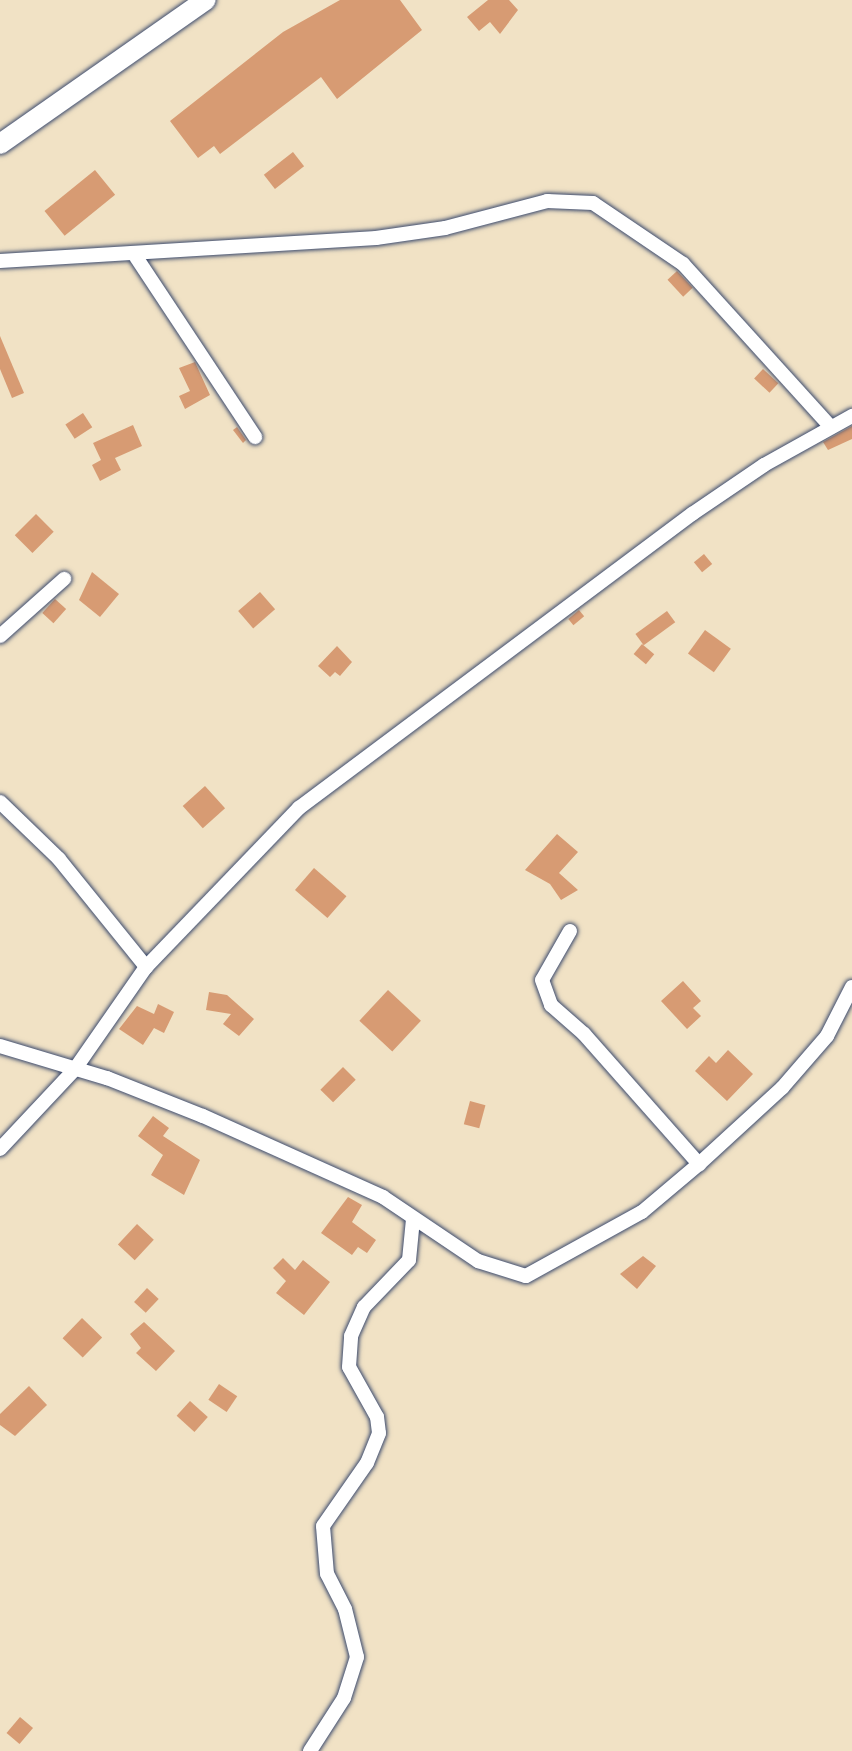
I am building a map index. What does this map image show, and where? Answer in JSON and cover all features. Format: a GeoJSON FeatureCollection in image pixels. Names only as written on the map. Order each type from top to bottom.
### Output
{"type":"FeatureCollection","features":[{"type":"Feature","properties":{"kind":"main road"},"geometry":{"type":"LineString","coordinates":[[0,144],[113,60],[206,0]]}},
{"type":"Feature","properties":{"kind":"street"},"geometry":{"type":"LineString","coordinates":[[0,261],[136,257],[376,238],[445,228],[547,201],[593,202],[683,264],[830,426]]}},
{"type":"Feature","properties":{"kind":"street"},"geometry":{"type":"LineString","coordinates":[[136,257],[255,437]]}},
{"type":"Feature","properties":{"kind":"street"},"geometry":{"type":"LineString","coordinates":[[0,1149],[75,1069],[146,967],[333,779],[692,514],[830,426],[852,416]]}},
{"type":"Feature","properties":{"kind":"street"},"geometry":{"type":"LineString","coordinates":[[0,636],[64,579]]}},
{"type":"Feature","properties":{"kind":"street"},"geometry":{"type":"LineString","coordinates":[[0,802],[58,859],[146,967]]}},
{"type":"Feature","properties":{"kind":"street"},"geometry":{"type":"LineString","coordinates":[[570,931],[542,980],[551,1005],[584,1034],[699,1164]]}},
{"type":"Feature","properties":{"kind":"street"},"geometry":{"type":"LineString","coordinates":[[0,1046],[75,1069],[203,1116],[383,1197],[478,1261],[526,1276],[642,1212],[699,1164],[797,1071],[827,1036],[852,987]]}},
{"type":"Feature","properties":{"kind":"street"},"geometry":{"type":"LineString","coordinates":[[310,1751],[344,1698],[357,1657],[345,1609],[327,1574],[322,1526],[368,1463],[379,1433],[377,1417],[349,1367],[351,1336],[364,1307],[409,1260],[413,1219]]}},
{"type":"Feature","properties":{"kind":"building"},"geometry":{"type":"Polygon","coordinates":[[[340,0],[400,0],[422,30],[337,99],[321,77],[220,154],[214,146],[198,158],[170,121],[283,32],[340,0]]]}},
{"type":"Feature","properties":{"kind":"building"},"geometry":{"type":"Polygon","coordinates":[[[488,0],[509,0],[518,10],[500,34],[490,22],[479,31],[467,17],[488,0]]]}},
{"type":"Feature","properties":{"kind":"building"},"geometry":{"type":"Polygon","coordinates":[[[293,152],[304,166],[275,189],[264,175],[293,152]]]}},
{"type":"Feature","properties":{"kind":"building"},"geometry":{"type":"Polygon","coordinates":[[[95,170],[115,195],[65,236],[44,211],[95,170]]]}},
{"type":"Feature","properties":{"kind":"building"},"geometry":{"type":"Polygon","coordinates":[[[677,271],[693,288],[683,297],[667,280],[677,271]]]}},
{"type":"Feature","properties":{"kind":"building"},"geometry":{"type":"Polygon","coordinates":[[[0,336],[24,393],[12,398],[0,369],[0,336]]]}},
{"type":"Feature","properties":{"kind":"building"},"geometry":{"type":"Polygon","coordinates":[[[195,362],[210,395],[185,409],[179,396],[190,391],[179,368],[195,362]]]}},
{"type":"Feature","properties":{"kind":"building"},"geometry":{"type":"Polygon","coordinates":[[[763,369],[778,383],[769,393],[754,379],[763,369]]]}},
{"type":"Feature","properties":{"kind":"building"},"geometry":{"type":"Polygon","coordinates":[[[83,413],[92,427],[75,439],[65,424],[83,413]]]}},
{"type":"Feature","properties":{"kind":"building"},"geometry":{"type":"Polygon","coordinates":[[[133,425],[142,446],[115,458],[121,470],[100,481],[92,465],[101,460],[93,443],[133,425]]]}},
{"type":"Feature","properties":{"kind":"building"},"geometry":{"type":"Polygon","coordinates":[[[852,426],[852,439],[828,450],[823,442],[852,426]]]}},
{"type":"Feature","properties":{"kind":"building"},"geometry":{"type":"Polygon","coordinates":[[[237,427],[246,440],[243,443],[233,430],[237,427]]]}},
{"type":"Feature","properties":{"kind":"building"},"geometry":{"type":"Polygon","coordinates":[[[36,514],[54,532],[32,553],[15,535],[36,514]]]}},
{"type":"Feature","properties":{"kind":"building"},"geometry":{"type":"Polygon","coordinates":[[[704,554],[712,564],[702,572],[694,562],[704,554]]]}},
{"type":"Feature","properties":{"kind":"building"},"geometry":{"type":"Polygon","coordinates":[[[92,572],[119,594],[100,617],[79,600],[92,572]]]}},
{"type":"Feature","properties":{"kind":"building"},"geometry":{"type":"Polygon","coordinates":[[[260,592],[275,609],[253,628],[238,611],[260,592]]]}},
{"type":"Feature","properties":{"kind":"building"},"geometry":{"type":"Polygon","coordinates":[[[55,599],[66,609],[53,623],[42,613],[55,599]]]}},
{"type":"Feature","properties":{"kind":"building"},"geometry":{"type":"Polygon","coordinates":[[[579,610],[584,616],[573,625],[568,619],[579,610]]]}},
{"type":"Feature","properties":{"kind":"building"},"geometry":{"type":"Polygon","coordinates":[[[667,611],[675,622],[644,645],[635,634],[667,611]]]}},
{"type":"Feature","properties":{"kind":"building"},"geometry":{"type":"Polygon","coordinates":[[[705,630],[731,649],[714,672],[688,653],[705,630]]]}},
{"type":"Feature","properties":{"kind":"building"},"geometry":{"type":"Polygon","coordinates":[[[642,644],[654,654],[646,664],[634,654],[642,644]]]}},
{"type":"Feature","properties":{"kind":"building"},"geometry":{"type":"Polygon","coordinates":[[[337,646],[352,662],[340,676],[335,672],[330,677],[318,666],[337,646]]]}},
{"type":"Feature","properties":{"kind":"building"},"geometry":{"type":"Polygon","coordinates":[[[205,786],[225,808],[203,828],[183,806],[205,786]]]}},
{"type":"Feature","properties":{"kind":"building"},"geometry":{"type":"Polygon","coordinates":[[[557,834],[578,852],[559,873],[578,890],[561,900],[550,884],[525,870],[557,834]]]}},
{"type":"Feature","properties":{"kind":"building"},"geometry":{"type":"Polygon","coordinates":[[[314,868],[346,896],[327,918],[295,890],[314,868]]]}},
{"type":"Feature","properties":{"kind":"building"},"geometry":{"type":"Polygon","coordinates":[[[683,981],[701,1001],[693,1008],[701,1016],[687,1029],[661,1001],[683,981]]]}},
{"type":"Feature","properties":{"kind":"building"},"geometry":{"type":"Polygon","coordinates":[[[388,990],[421,1021],[392,1051],[359,1021],[388,990]]]}},
{"type":"Feature","properties":{"kind":"building"},"geometry":{"type":"Polygon","coordinates":[[[209,992],[227,995],[254,1019],[239,1036],[223,1024],[231,1014],[206,1010],[209,992]]]}},
{"type":"Feature","properties":{"kind":"building"},"geometry":{"type":"Polygon","coordinates":[[[158,1004],[174,1012],[164,1033],[154,1028],[143,1045],[119,1029],[137,1006],[154,1014],[158,1004]]]}},
{"type":"Feature","properties":{"kind":"building"},"geometry":{"type":"Polygon","coordinates":[[[728,1050],[753,1074],[727,1101],[695,1071],[709,1056],[716,1063],[728,1050]]]}},
{"type":"Feature","properties":{"kind":"building"},"geometry":{"type":"Polygon","coordinates":[[[343,1067],[356,1080],[333,1102],[320,1090],[343,1067]]]}},
{"type":"Feature","properties":{"kind":"building"},"geometry":{"type":"Polygon","coordinates":[[[470,1101],[485,1105],[479,1128],[464,1124],[470,1101]]]}},
{"type":"Feature","properties":{"kind":"building"},"geometry":{"type":"Polygon","coordinates":[[[153,1116],[169,1128],[163,1136],[200,1160],[184,1195],[151,1175],[163,1155],[138,1136],[153,1116]]]}},
{"type":"Feature","properties":{"kind":"building"},"geometry":{"type":"Polygon","coordinates":[[[348,1197],[362,1205],[352,1222],[376,1240],[367,1253],[358,1247],[352,1255],[321,1233],[348,1197]]]}},
{"type":"Feature","properties":{"kind":"building"},"geometry":{"type":"Polygon","coordinates":[[[137,1224],[154,1240],[135,1260],[118,1244],[137,1224]]]}},
{"type":"Feature","properties":{"kind":"building"},"geometry":{"type":"Polygon","coordinates":[[[643,1256],[656,1266],[637,1289],[620,1274],[643,1256]]]}},
{"type":"Feature","properties":{"kind":"building"},"geometry":{"type":"Polygon","coordinates":[[[283,1258],[295,1270],[303,1260],[330,1282],[304,1315],[276,1293],[286,1281],[273,1268],[283,1258]]]}},
{"type":"Feature","properties":{"kind":"building"},"geometry":{"type":"Polygon","coordinates":[[[147,1288],[159,1299],[146,1313],[134,1302],[147,1288]]]}},
{"type":"Feature","properties":{"kind":"building"},"geometry":{"type":"Polygon","coordinates":[[[82,1318],[102,1337],[83,1358],[63,1338],[82,1318]]]}},
{"type":"Feature","properties":{"kind":"building"},"geometry":{"type":"Polygon","coordinates":[[[144,1322],[175,1351],[156,1371],[136,1353],[141,1348],[130,1334],[144,1322]]]}},
{"type":"Feature","properties":{"kind":"building"},"geometry":{"type":"Polygon","coordinates":[[[219,1384],[237,1396],[227,1412],[208,1400],[219,1384]]]}},
{"type":"Feature","properties":{"kind":"building"},"geometry":{"type":"Polygon","coordinates":[[[29,1386],[47,1405],[15,1436],[0,1425],[0,1414],[29,1386]]]}},
{"type":"Feature","properties":{"kind":"building"},"geometry":{"type":"Polygon","coordinates":[[[190,1401],[208,1417],[194,1432],[177,1416],[190,1401]]]}},
{"type":"Feature","properties":{"kind":"building"},"geometry":{"type":"Polygon","coordinates":[[[20,1717],[33,1728],[20,1744],[7,1733],[20,1717]]]}}]}
